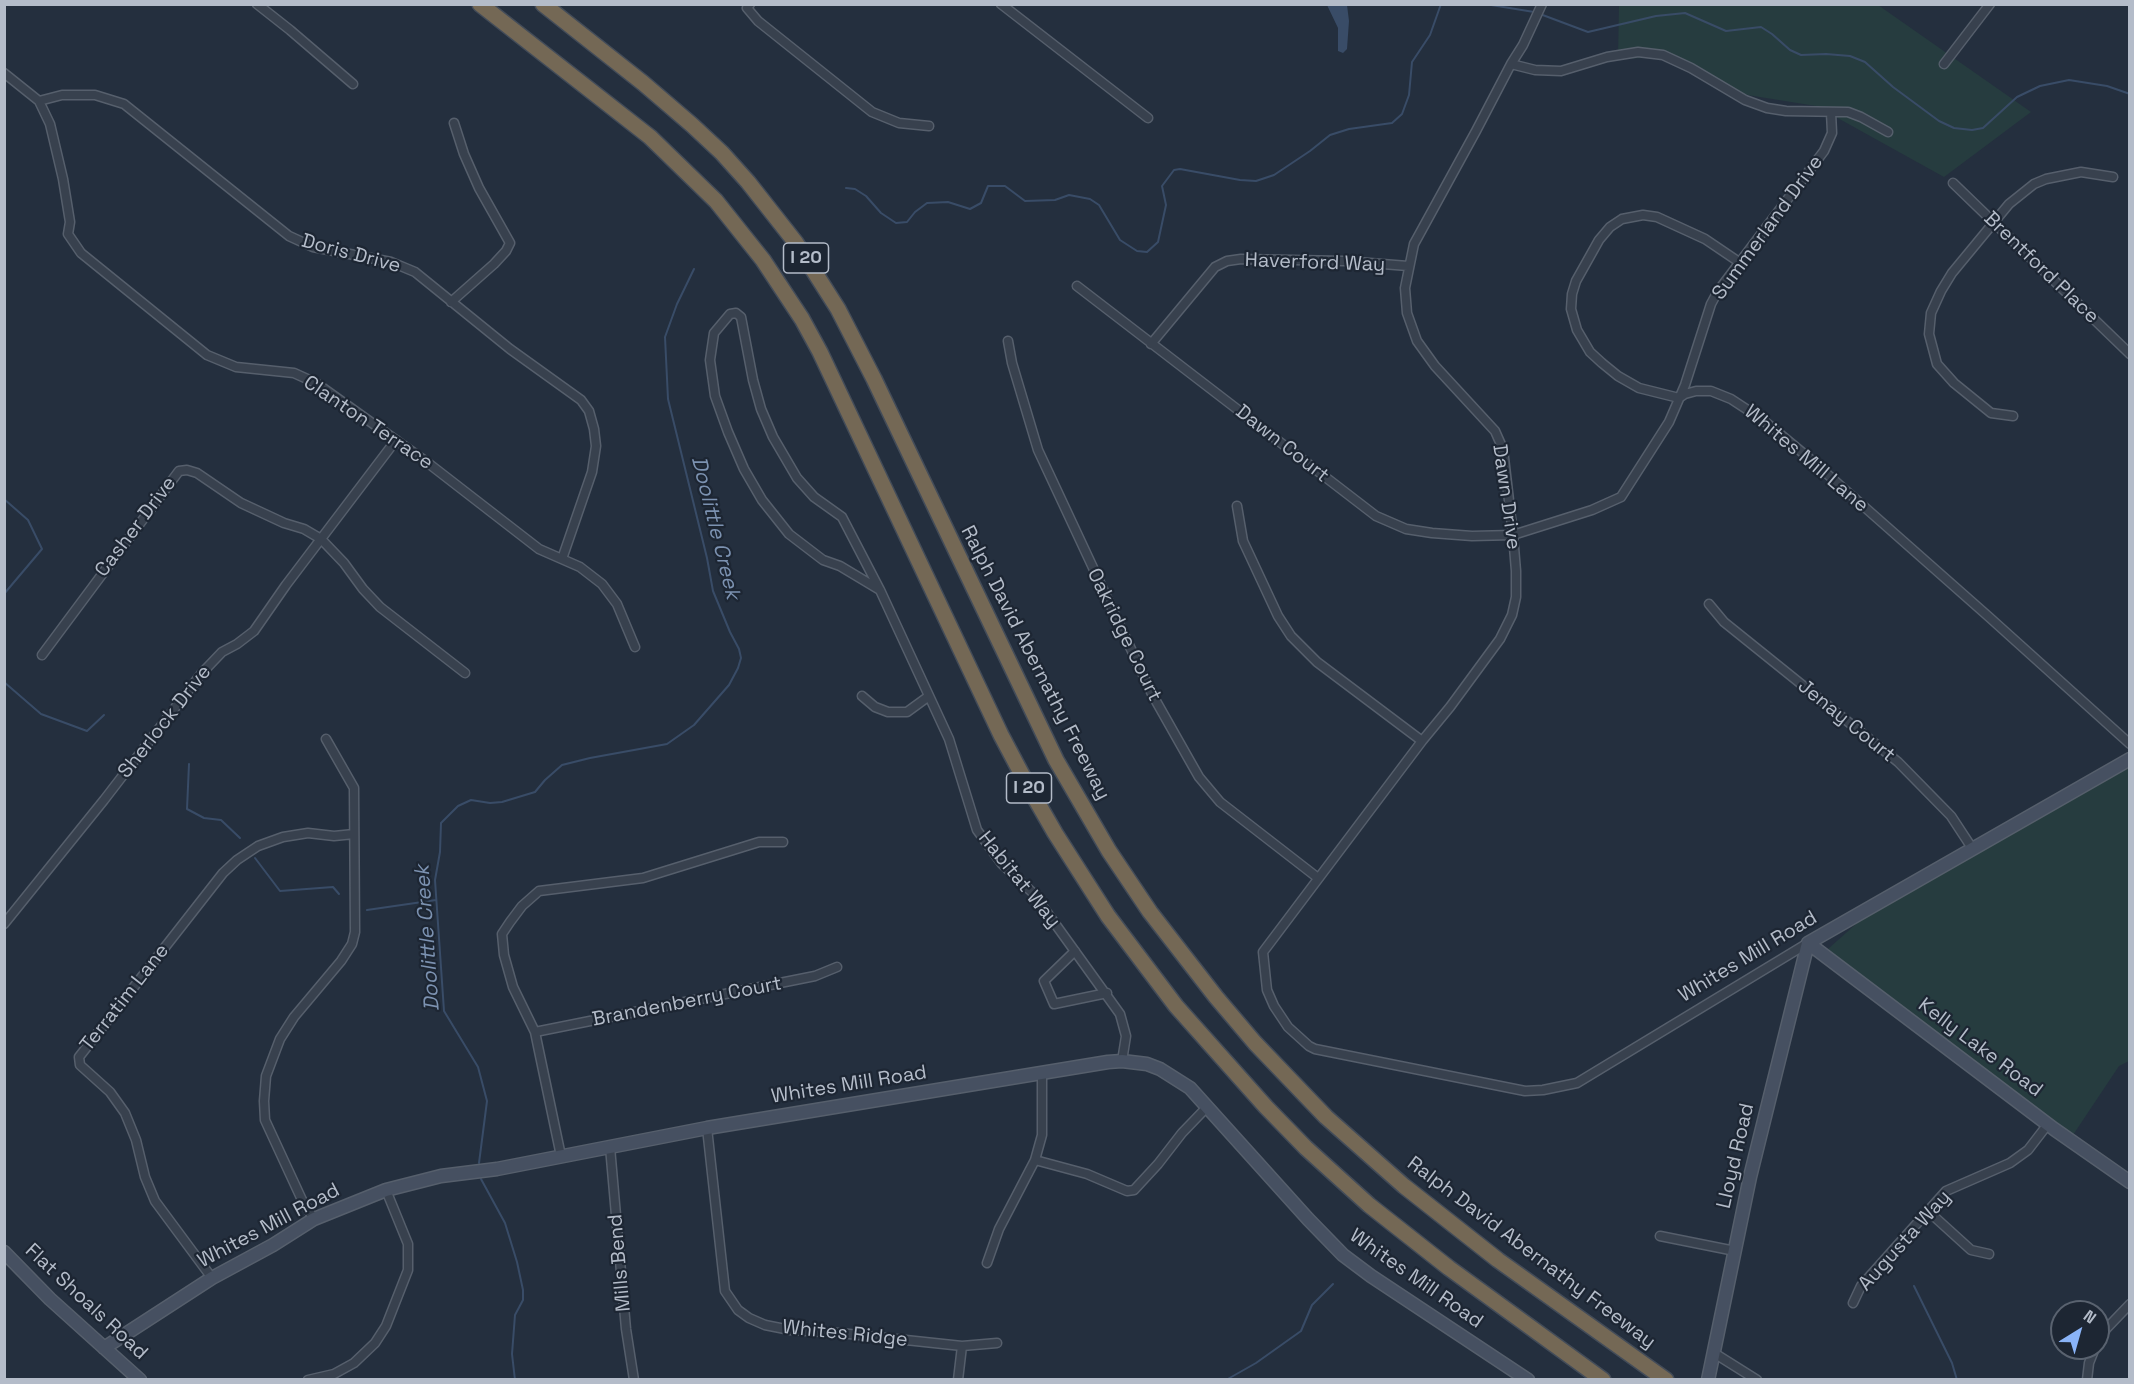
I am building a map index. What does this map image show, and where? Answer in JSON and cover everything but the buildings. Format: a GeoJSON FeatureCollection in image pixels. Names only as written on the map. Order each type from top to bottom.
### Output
{"type":"FeatureCollection","features":[{"type":"Feature","properties":{"kind":"highway","name":"I 20"},"geometry":{"type":"LineString","coordinates":[[480,4],[650,136],[716,201],[763,260],[802,319],[820,352],[1001,735],[1054,833],[1108,916],[1176,1006],[1266,1107],[1306,1148],[1369,1205],[1449,1268],[1604,1380]]}},
{"type":"Feature","properties":{"kind":"highway","name":"Ralph David Abernathy Freeway"},"geometry":{"type":"LineString","coordinates":[[543,4],[667,102],[707,139],[748,182],[796,243],[838,309],[874,379],[1056,760],[1104,843],[1145,903],[1216,997],[1255,1043],[1318,1109],[1404,1186],[1498,1260],[1666,1380]]}},
{"type":"Feature","properties":{"kind":"street"},"geometry":{"type":"LineString","coordinates":[[257,4],[353,84]]}},
{"type":"Feature","properties":{"kind":"street"},"geometry":{"type":"LineString","coordinates":[[750,4],[747,8],[758,21],[872,112],[899,123],[929,126]]}},
{"type":"Feature","properties":{"kind":"street"},"geometry":{"type":"LineString","coordinates":[[1001,4],[1148,118]]}},
{"type":"Feature","properties":{"kind":"street","name":"Dawn Drive"},"geometry":{"type":"LineString","coordinates":[[1264,972],[1263,952],[1450,707],[1500,639],[1512,615],[1516,597],[1513,535],[1503,449],[1496,431],[1435,366],[1418,340],[1407,313],[1405,288],[1414,244],[1523,45],[1542,4]]}},
{"type":"Feature","properties":{"kind":"street"},"geometry":{"type":"LineString","coordinates":[[1944,64],[1987,6]]}},
{"type":"Feature","properties":{"kind":"street"},"geometry":{"type":"LineString","coordinates":[[1511,64],[1535,70],[1561,71],[1607,57],[1638,52],[1663,55],[1691,68],[1744,100],[1767,108],[1848,112],[1888,132]]}},
{"type":"Feature","properties":{"kind":"street"},"geometry":{"type":"LineString","coordinates":[[4,73],[39,101]]}},
{"type":"Feature","properties":{"kind":"street","name":"Doris Drive"},"geometry":{"type":"LineString","coordinates":[[39,101],[62,95],[95,95],[124,104],[289,236],[325,251],[403,266],[425,280],[581,400],[588,411],[594,429],[596,446],[592,472],[562,559]]}},
{"type":"Feature","properties":{"kind":"street","name":"Clanton Terrace"},"geometry":{"type":"LineString","coordinates":[[39,101],[50,124],[63,179],[70,222],[68,234],[81,253],[207,355],[236,367],[294,373],[316,383],[396,440],[539,549],[580,567],[602,584],[617,604],[635,647]]}},
{"type":"Feature","properties":{"kind":"street","name":"Summerland Drive"},"geometry":{"type":"LineString","coordinates":[[1513,535],[1593,510],[1621,497],[1669,422],[1685,385],[1711,304],[1718,291],[1824,151],[1832,133],[1831,112]]}},
{"type":"Feature","properties":{"kind":"street"},"geometry":{"type":"LineString","coordinates":[[451,302],[494,264],[510,243],[479,188],[454,123]]}},
{"type":"Feature","properties":{"kind":"street"},"geometry":{"type":"LineString","coordinates":[[2013,416],[1991,413],[1954,383],[1937,364],[1929,333],[1931,313],[1945,281],[2009,204],[2034,183],[2081,172],[2113,177]]}},
{"type":"Feature","properties":{"kind":"street","name":"Brentford Place"},"geometry":{"type":"LineString","coordinates":[[1953,183],[2130,354]]}},
{"type":"Feature","properties":{"kind":"street"},"geometry":{"type":"LineString","coordinates":[[1679,399],[1639,388],[1618,376],[1590,352],[1576,330],[1571,309],[1576,281],[1599,240],[1610,227],[1622,219],[1642,215],[1658,217],[1686,229],[1739,262]]}},
{"type":"Feature","properties":{"kind":"street","name":"Haverford Way"},"geometry":{"type":"LineString","coordinates":[[1151,344],[1215,267],[1227,261],[1344,261],[1408,266]]}},
{"type":"Feature","properties":{"kind":"street","name":"Dawn Court"},"geometry":{"type":"LineString","coordinates":[[1077,286],[1376,516],[1406,529],[1432,533],[1472,536],[1513,535]]}},
{"type":"Feature","properties":{"kind":"street","name":"Habitat Way"},"geometry":{"type":"LineString","coordinates":[[880,590],[840,566],[823,560],[789,534],[762,500],[744,469],[715,396],[711,360],[714,333],[730,314],[736,313],[741,317],[760,409],[773,437],[797,477],[814,496],[842,517],[880,590],[949,739],[977,830],[1002,864],[1033,893],[1107,993],[1124,1025],[1126,1036],[1122,1061]]}},
{"type":"Feature","properties":{"kind":"street","name":"Oakridge Court"},"geometry":{"type":"LineString","coordinates":[[1008,341],[1012,363],[1038,450],[1152,694],[1199,777],[1220,802],[1318,878]]}},
{"type":"Feature","properties":{"kind":"street","name":"Whites Mill Lane"},"geometry":{"type":"LineString","coordinates":[[1679,399],[1685,394],[1696,391],[1711,391],[1731,399],[1763,420],[1809,458],[2130,744]]}},
{"type":"Feature","properties":{"kind":"street","name":"Sherlock Drive"},"geometry":{"type":"LineString","coordinates":[[4,924],[201,674],[222,652],[254,631],[396,440]]}},
{"type":"Feature","properties":{"kind":"street","name":"Casher Drive"},"geometry":{"type":"LineString","coordinates":[[42,655],[178,471],[187,470],[197,473],[241,503],[284,523],[304,529],[321,539]]}},
{"type":"Feature","properties":{"kind":"street"},"geometry":{"type":"LineString","coordinates":[[1237,506],[1244,541],[1278,616],[1291,636],[1317,662],[1422,741]]}},
{"type":"Feature","properties":{"kind":"street"},"geometry":{"type":"LineString","coordinates":[[321,539],[344,562],[363,589],[380,607],[465,673]]}},
{"type":"Feature","properties":{"kind":"street","name":"Jenay Court"},"geometry":{"type":"LineString","coordinates":[[1709,604],[1724,622],[1898,762],[1951,816],[1972,848]]}},
{"type":"Feature","properties":{"kind":"street"},"geometry":{"type":"LineString","coordinates":[[862,696],[875,707],[888,712],[907,712],[929,696]]}},
{"type":"Feature","properties":{"kind":"street"},"geometry":{"type":"LineString","coordinates":[[314,1219],[302,1200],[265,1120],[265,1088],[270,1063],[280,1039],[352,944],[355,932],[354,788],[326,740]]}},
{"type":"Feature","properties":{"kind":"street","name":"Whites Mill Road"},"geometry":{"type":"LineString","coordinates":[[1264,972],[1267,990],[1274,1006],[1288,1027],[1309,1046],[1525,1091],[1577,1083],[1808,943],[2130,759]]}},
{"type":"Feature","properties":{"kind":"street","name":"Terratim Lane"},"geometry":{"type":"LineString","coordinates":[[212,1278],[155,1201],[125,1113],[110,1092],[80,1065],[79,1057],[223,873],[237,860],[258,846],[283,837],[308,833],[334,836],[354,834]]}},
{"type":"Feature","properties":{"kind":"street"},"geometry":{"type":"LineString","coordinates":[[561,1156],[535,1032],[513,987],[504,955],[502,934],[522,906],[539,891],[643,878],[759,842],[783,842]]}},
{"type":"Feature","properties":{"kind":"street","name":"Kelly Lake Road"},"geometry":{"type":"LineString","coordinates":[[1808,943],[2048,1124],[2130,1182]]}},
{"type":"Feature","properties":{"kind":"street","name":"Lloyd Road"},"geometry":{"type":"LineString","coordinates":[[1709,1375],[1750,1178],[1808,943]]}},
{"type":"Feature","properties":{"kind":"street"},"geometry":{"type":"LineString","coordinates":[[1075,951],[1044,981],[1054,1004],[1107,993]]}},
{"type":"Feature","properties":{"kind":"street","name":"Brandenberry Court"},"geometry":{"type":"LineString","coordinates":[[535,1032],[815,976],[837,967]]}},
{"type":"Feature","properties":{"kind":"street","name":"Whites Mill Road"},"geometry":{"type":"LineString","coordinates":[[104,1348],[212,1278],[273,1245],[314,1219],[386,1190],[441,1176],[497,1169],[706,1128],[1122,1061],[1160,1069],[1190,1088],[1343,1255],[1528,1380]]}},
{"type":"Feature","properties":{"kind":"street"},"geometry":{"type":"LineString","coordinates":[[987,1263],[999,1229],[1035,1160],[1042,1135],[1042,1074]]}},
{"type":"Feature","properties":{"kind":"street"},"geometry":{"type":"LineString","coordinates":[[1035,1160],[1087,1174],[1127,1191],[1134,1190],[1208,1106]]}},
{"type":"Feature","properties":{"kind":"street","name":"Augusta Way"},"geometry":{"type":"LineString","coordinates":[[1853,1303],[1861,1286],[1946,1191],[2010,1163],[2028,1150],[2048,1124]]}},
{"type":"Feature","properties":{"kind":"street","name":"Whites Ridge"},"geometry":{"type":"LineString","coordinates":[[706,1128],[725,1291],[738,1310],[765,1325],[790,1330],[962,1346],[997,1343]]}},
{"type":"Feature","properties":{"kind":"street","name":"Mills Bend"},"geometry":{"type":"LineString","coordinates":[[610,1147],[626,1329],[634,1380]]}},
{"type":"Feature","properties":{"kind":"street"},"geometry":{"type":"LineString","coordinates":[[308,1380],[334,1374],[354,1363],[375,1343],[386,1326],[408,1270],[408,1244],[386,1190]]}},
{"type":"Feature","properties":{"kind":"street"},"geometry":{"type":"LineString","coordinates":[[1928,1211],[1971,1250],[1989,1254]]}},
{"type":"Feature","properties":{"kind":"street"},"geometry":{"type":"LineString","coordinates":[[1660,1236],[1735,1251]]}},
{"type":"Feature","properties":{"kind":"street","name":"Flat Shoals Road"},"geometry":{"type":"LineString","coordinates":[[4,1252],[50,1299],[137,1379]]}},
{"type":"Feature","properties":{"kind":"street"},"geometry":{"type":"LineString","coordinates":[[2110,1325],[2130,1304]]}},
{"type":"Feature","properties":{"kind":"street"},"geometry":{"type":"LineString","coordinates":[[958,1380],[962,1346]]}},
{"type":"Feature","properties":{"kind":"street"},"geometry":{"type":"LineString","coordinates":[[1714,1353],[1757,1380]]}},
{"type":"Feature","properties":{"kind":"street"},"geometry":{"type":"LineString","coordinates":[[2087,1380],[2090,1360]]}},
{"type":"Feature","properties":{"kind":"green space"},"geometry":{"type":"Polygon","coordinates":[[[1619,5],[1878,5],[2031,112],[1944,177],[1816,106],[1735,93],[1674,57],[1618,59],[1619,5]]]}},
{"type":"Feature","properties":{"kind":"green space"},"geometry":{"type":"Polygon","coordinates":[[[2129,754],[2129,1061],[2119,1066],[2067,1144],[1828,949],[1894,890],[2129,754]]]}},
{"type":"Feature","properties":{"kind":"water"},"geometry":{"type":"Polygon","coordinates":[[[1327,5],[1347,5],[1349,21],[1347,49],[1343,53],[1338,51],[1338,28],[1327,5]]]}},
{"type":"Feature","properties":{"kind":"waterway","name":"Doolittle Creek"},"geometry":{"type":"LineString","coordinates":[[846,188],[855,189],[866,196],[881,213],[896,223],[907,222],[927,203],[948,202],[970,209],[981,203],[988,186],[1005,186],[1025,201],[1055,200],[1069,195],[1090,199],[1099,205],[1120,240],[1137,251],[1147,252],[1158,242],[1166,205],[1162,186],[1174,170],[1256,181],[1274,175],[1330,135],[1349,129],[1392,123],[1402,114],[1409,95],[1412,62],[1430,35],[1441,4]]}},
{"type":"Feature","properties":{"kind":"waterway"},"geometry":{"type":"LineString","coordinates":[[1485,4],[1534,12]]}},
{"type":"Feature","properties":{"kind":"waterway"},"geometry":{"type":"LineString","coordinates":[[1540,14],[1588,32],[1656,16],[1685,13],[1726,31],[1761,27],[1790,50],[1801,55],[1850,56],[1865,62],[1893,87],[1939,121],[1954,128],[1972,130],[1983,128],[2017,97],[2040,86],[2069,80],[2107,86],[2130,94]]}},
{"type":"Feature","properties":{"kind":"waterway","name":"Doolittle Creek"},"geometry":{"type":"LineString","coordinates":[[479,1163],[487,1101],[478,1067],[444,1011],[435,880],[440,852],[441,823],[458,806],[471,800],[502,802],[535,792],[562,765],[667,744],[694,725],[729,685],[741,658],[713,591],[668,399],[665,337],[677,304],[694,269]]}},
{"type":"Feature","properties":{"kind":"waterway"},"geometry":{"type":"LineString","coordinates":[[4,499],[28,520],[42,549],[4,594]]}},
{"type":"Feature","properties":{"kind":"waterway"},"geometry":{"type":"LineString","coordinates":[[4,682],[41,714],[87,731],[104,715]]}},
{"type":"Feature","properties":{"kind":"waterway"},"geometry":{"type":"LineString","coordinates":[[189,764],[187,809],[204,818],[221,820],[240,838]]}},
{"type":"Feature","properties":{"kind":"waterway"},"geometry":{"type":"LineString","coordinates":[[255,858],[280,891],[333,887],[339,894]]}},
{"type":"Feature","properties":{"kind":"waterway"},"geometry":{"type":"LineString","coordinates":[[367,910],[436,900]]}},
{"type":"Feature","properties":{"kind":"waterway","name":"Doolittle Creek"},"geometry":{"type":"LineString","coordinates":[[481,1179],[505,1223],[523,1290],[523,1300],[515,1315],[512,1354],[515,1380]]}},
{"type":"Feature","properties":{"kind":"waterway"},"geometry":{"type":"LineString","coordinates":[[1226,1380],[1256,1363],[1301,1331],[1312,1305],[1333,1284]]}},
{"type":"Feature","properties":{"kind":"waterway"},"geometry":{"type":"LineString","coordinates":[[1914,1286],[1952,1363],[1957,1380]]}}]}
